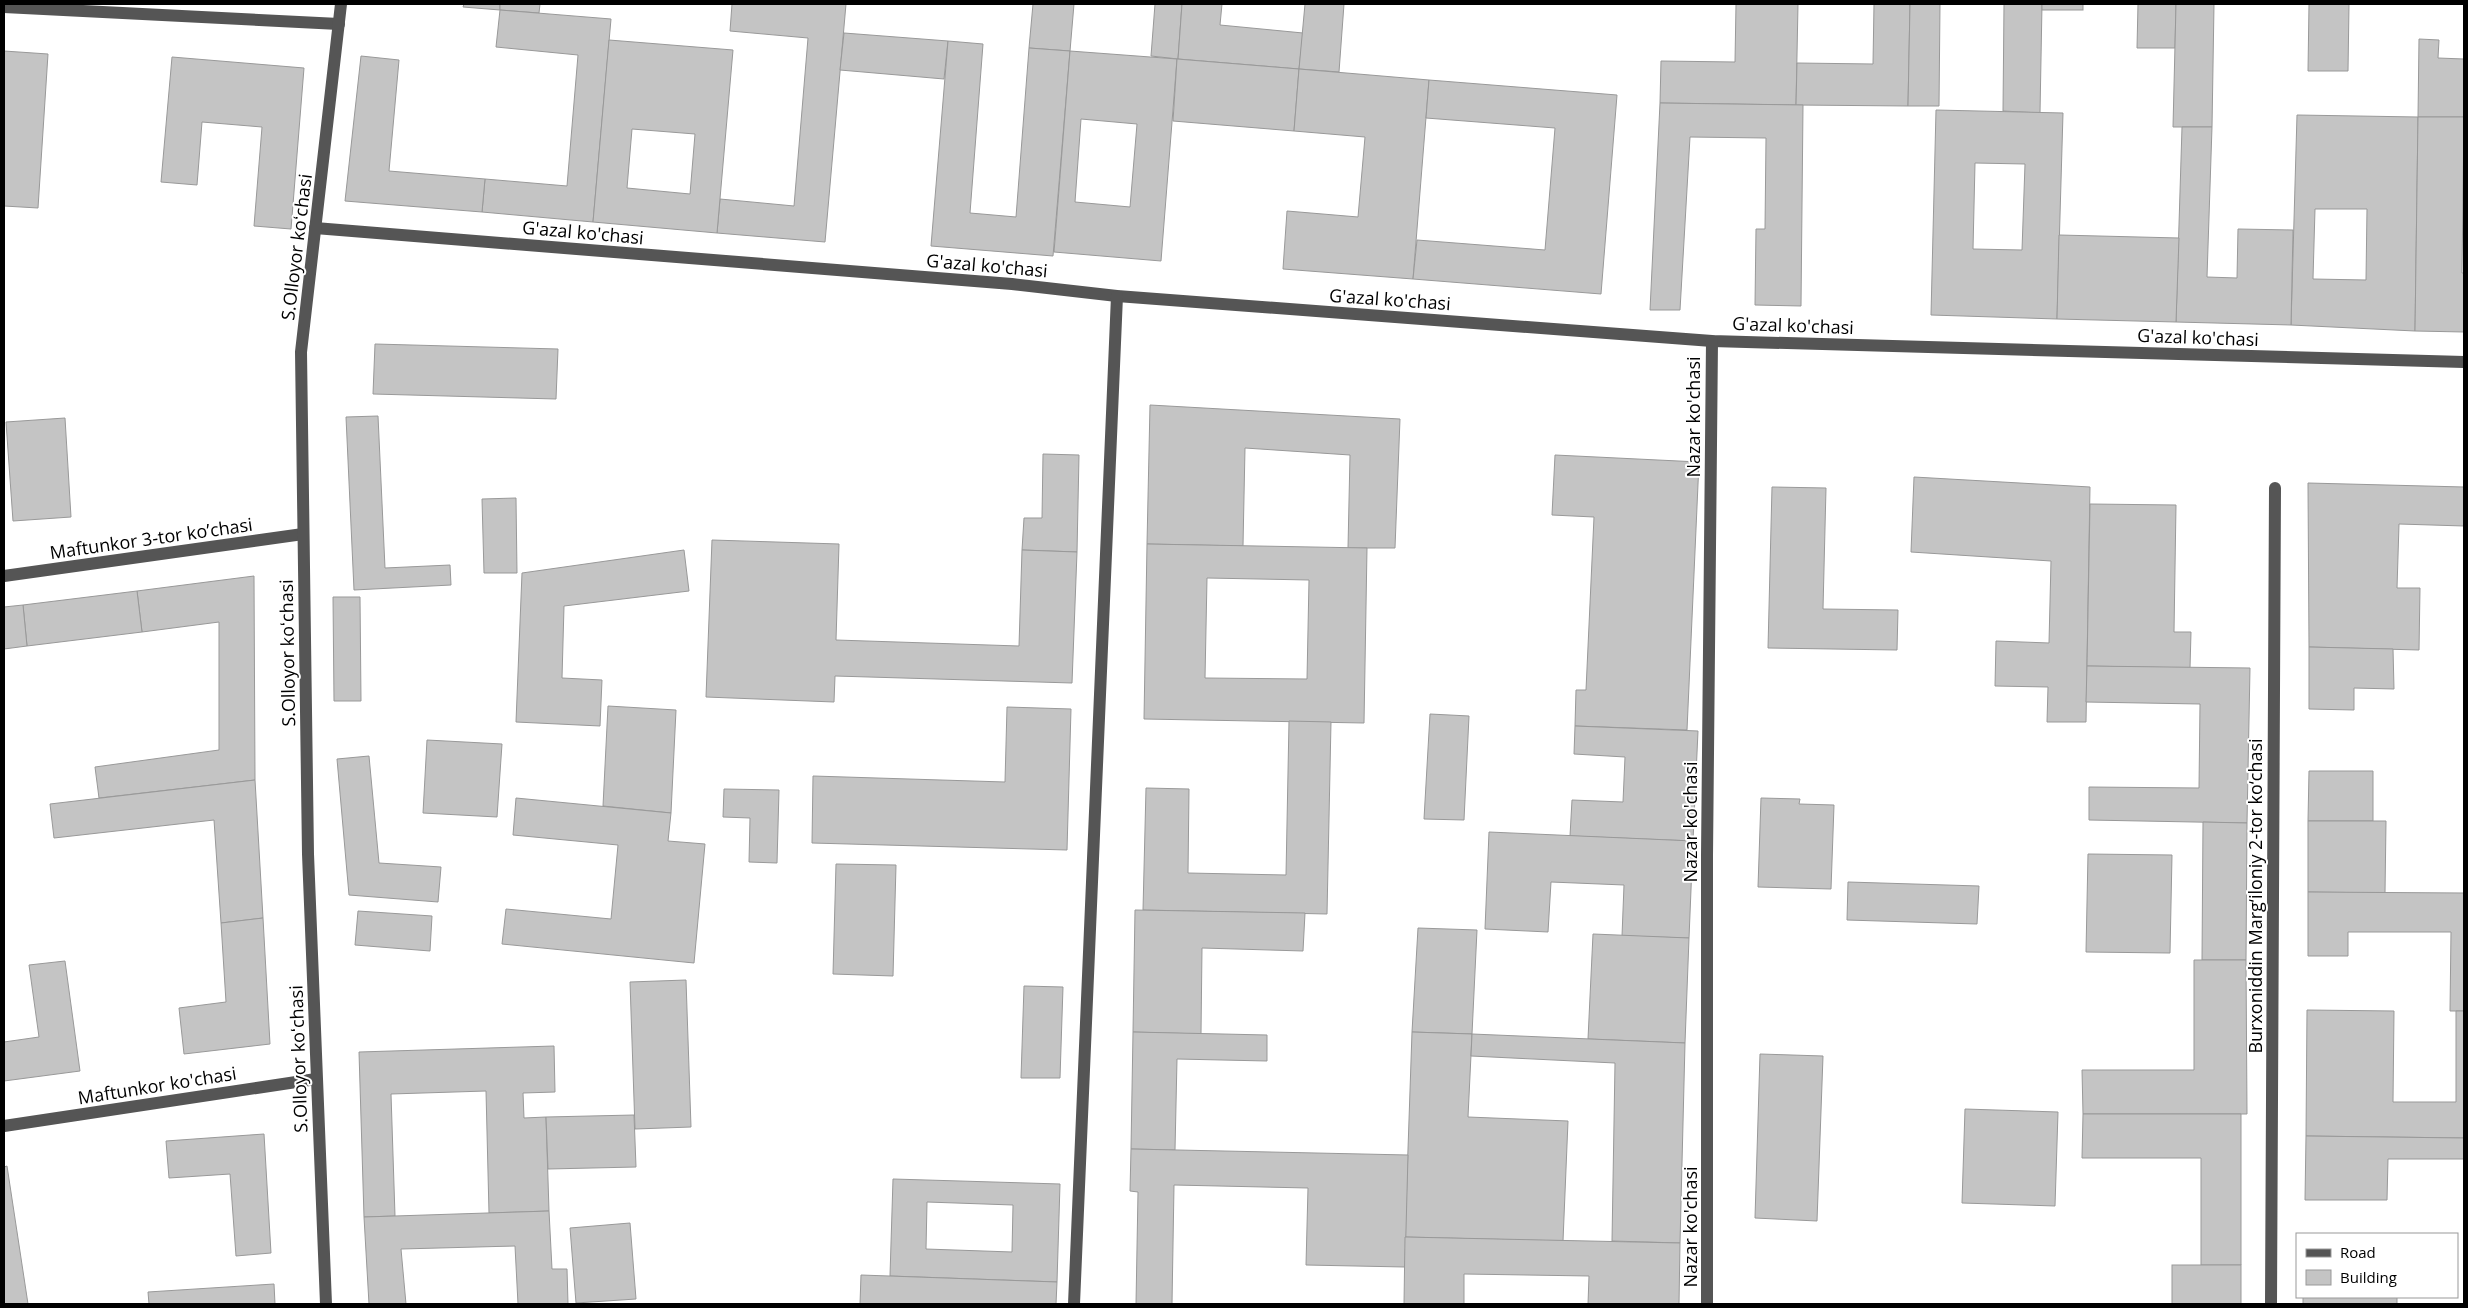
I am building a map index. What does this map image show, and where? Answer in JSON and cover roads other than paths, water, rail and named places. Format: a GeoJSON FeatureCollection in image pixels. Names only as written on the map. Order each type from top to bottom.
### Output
{"type":"FeatureCollection","features":[{"type":"Feature","properties":{"kind":"street","name":"S.Olloyor koʻchasi"},"geometry":{"type":"LineString","coordinates":[[326,1304],[308,854],[301,352],[340,4]]}},
{"type":"Feature","properties":{"kind":"street"},"geometry":{"type":"LineString","coordinates":[[4,7],[339,24]]}},
{"type":"Feature","properties":{"kind":"street","name":"G'azal ko'chasi"},"geometry":{"type":"LineString","coordinates":[[316,228],[1002,283],[1117,296],[1712,340],[2464,362]]}},
{"type":"Feature","properties":{"kind":"street"},"geometry":{"type":"LineString","coordinates":[[1074,1304],[1117,296]]}},
{"type":"Feature","properties":{"kind":"street","name":"Nazar ko'chasi"},"geometry":{"type":"LineString","coordinates":[[1707,1304],[1707,856],[1712,340]]}},
{"type":"Feature","properties":{"kind":"street","name":"Burxoniddin Marg‘iloniy 2-tor ko‘chasi"},"geometry":{"type":"LineString","coordinates":[[2271,1304],[2275,488]]}},
{"type":"Feature","properties":{"kind":"street","name":"Maftunkor 3-tor koʼchasi"},"geometry":{"type":"LineString","coordinates":[[4,576],[303,534]]}},
{"type":"Feature","properties":{"kind":"street","name":"Maftunkor ko'chasi"},"geometry":{"type":"LineString","coordinates":[[4,1126],[316,1079]]}}]}
